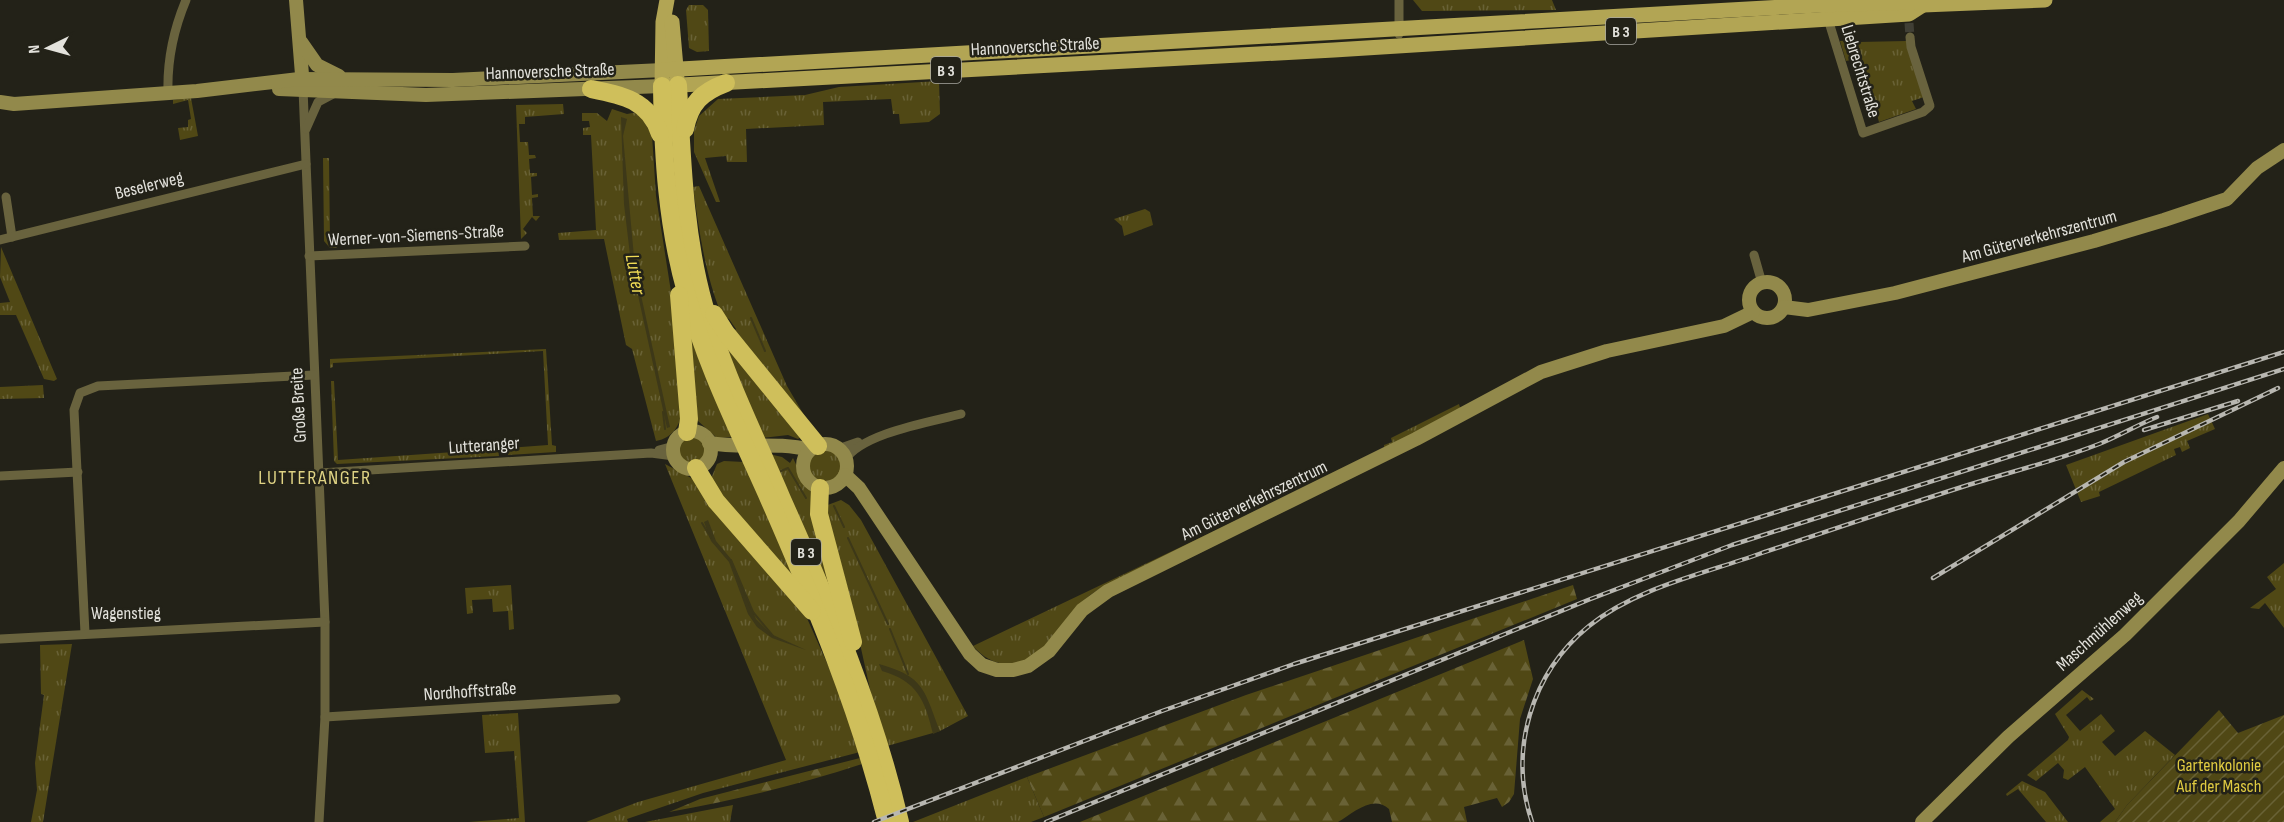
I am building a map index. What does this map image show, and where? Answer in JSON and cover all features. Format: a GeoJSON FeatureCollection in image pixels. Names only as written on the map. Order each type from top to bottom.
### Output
{"type":"FeatureCollection","features":[{"type":"Feature","properties":{"kind":"highway"},"geometry":{"type":"LineString","coordinates":[[670,78],[673,149]]}},
{"type":"Feature","properties":{"kind":"highway","name":"B 3"},"geometry":{"type":"LineString","coordinates":[[726,83],[707,90],[696,101],[673,149],[674,246],[701,341],[841,635],[861,688],[863,716],[887,822]]}},
{"type":"Feature","properties":{"kind":"highway"},"geometry":{"type":"LineString","coordinates":[[591,89],[621,95],[640,104],[654,119],[673,149]]}},
{"type":"Feature","properties":{"kind":"highway","name":"B 3"},"geometry":{"type":"LineString","coordinates":[[673,149],[685,200],[700,286],[743,426]]}},
{"type":"Feature","properties":{"kind":"highway"},"geometry":{"type":"LineString","coordinates":[[674,246],[688,408],[687,432]]}},
{"type":"Feature","properties":{"kind":"highway"},"geometry":{"type":"LineString","coordinates":[[700,286],[726,333],[810,452]]}},
{"type":"Feature","properties":{"kind":"highway"},"geometry":{"type":"LineString","coordinates":[[696,468],[716,501],[821,621]]}},
{"type":"Feature","properties":{"kind":"highway","name":"B 3"},"geometry":{"type":"LineString","coordinates":[[764,472],[821,621],[863,716],[900,822]]}},
{"type":"Feature","properties":{"kind":"highway"},"geometry":{"type":"LineString","coordinates":[[834,482],[819,514],[849,624],[861,688]]}},
{"type":"Feature","properties":{"kind":"highway","name":"B 3"},"geometry":{"type":"LineString","coordinates":[[806,583],[841,635]]}},
{"type":"Feature","properties":{"kind":"main road","name":"B 3"},"geometry":{"type":"LineString","coordinates":[[1828,19],[1914,2],[1923,5],[2045,0]]}},
{"type":"Feature","properties":{"kind":"main road"},"geometry":{"type":"LineString","coordinates":[[667,1],[670,78]]}},
{"type":"Feature","properties":{"kind":"main road","name":"Hannoversche Straße"},"geometry":{"type":"LineString","coordinates":[[670,78],[1401,29],[1819,5],[1890,6]]}},
{"type":"Feature","properties":{"kind":"main road","name":"B 3"},"geometry":{"type":"LineString","coordinates":[[1890,6],[1909,19],[1923,5]]}},
{"type":"Feature","properties":{"kind":"main road","name":"Hannoversche Straße"},"geometry":{"type":"LineString","coordinates":[[670,78],[726,83],[1401,46],[1828,19]]}},
{"type":"Feature","properties":{"kind":"street"},"geometry":{"type":"LineString","coordinates":[[168,93],[168,68],[172,43],[186,0]]}},
{"type":"Feature","properties":{"kind":"street"},"geometry":{"type":"LineString","coordinates":[[296,0],[301,84]]}},
{"type":"Feature","properties":{"kind":"street"},"geometry":{"type":"LineString","coordinates":[[1400,0],[1401,46]]}},
{"type":"Feature","properties":{"kind":"street","name":"Liebrechtstraße"},"geometry":{"type":"LineString","coordinates":[[1828,19],[1863,133],[1923,112],[1930,106],[1911,47],[1910,37]]}},
{"type":"Feature","properties":{"kind":"street"},"geometry":{"type":"LineString","coordinates":[[299,38],[317,64],[343,85]]}},
{"type":"Feature","properties":{"kind":"street","name":"Hannoversche Straße"},"geometry":{"type":"LineString","coordinates":[[0,102],[23,104],[244,85],[265,89],[301,84],[670,78]]}},
{"type":"Feature","properties":{"kind":"street","name":"Hannoversche Straße"},"geometry":{"type":"LineString","coordinates":[[343,85],[426,95],[591,89],[670,78]]}},
{"type":"Feature","properties":{"kind":"street","name":"Große Breite"},"geometry":{"type":"LineString","coordinates":[[301,84],[301,120],[305,130],[326,622],[325,717],[319,822]]}},
{"type":"Feature","properties":{"kind":"street","name":"Große Breite"},"geometry":{"type":"LineString","coordinates":[[305,130],[318,102],[343,85]]}},
{"type":"Feature","properties":{"kind":"street","name":"Am Güterverkehrszentrum"},"geometry":{"type":"LineString","coordinates":[[834,482],[864,496],[970,654],[991,668],[1018,670],[1043,657],[1076,615],[1108,591],[1416,440],[1529,378],[1596,353],[1724,326],[1753,312],[1768,319],[1776,316],[1784,307],[1808,310],[1895,293],[2062,250],[2173,217],[2227,199],[2257,168],[2284,150]]}},
{"type":"Feature","properties":{"kind":"street","name":"Beselerweg"},"geometry":{"type":"LineString","coordinates":[[0,240],[306,164]]}},
{"type":"Feature","properties":{"kind":"street"},"geometry":{"type":"LineString","coordinates":[[6,197],[12,237]]}},
{"type":"Feature","properties":{"kind":"street","name":"Werner-von-Siemens-Straße"},"geometry":{"type":"LineString","coordinates":[[309,256],[525,246]]}},
{"type":"Feature","properties":{"kind":"street"},"geometry":{"type":"LineString","coordinates":[[1754,255],[1762,283]]}},
{"type":"Feature","properties":{"kind":"street"},"geometry":{"type":"LineString","coordinates":[[1753,312],[1749,302],[1750,294],[1762,283],[1771,282],[1779,286],[1784,294],[1784,307]]}},
{"type":"Feature","properties":{"kind":"street","name":"Wagenstieg"},"geometry":{"type":"LineString","coordinates":[[314,375],[98,386],[83,390],[74,410],[85,633],[326,622]]}},
{"type":"Feature","properties":{"kind":"street"},"geometry":{"type":"LineString","coordinates":[[841,454],[883,436],[961,414]]}},
{"type":"Feature","properties":{"kind":"street"},"geometry":{"type":"LineString","coordinates":[[687,432],[700,433],[710,448],[705,463],[696,468],[682,466],[674,451],[677,438],[687,432]]}},
{"type":"Feature","properties":{"kind":"street"},"geometry":{"type":"LineString","coordinates":[[710,448],[787,445],[810,452],[828,445],[841,454]]}},
{"type":"Feature","properties":{"kind":"street","name":"Lutteranger"},"geometry":{"type":"LineString","coordinates":[[320,473],[674,451]]}},
{"type":"Feature","properties":{"kind":"street"},"geometry":{"type":"LineString","coordinates":[[810,452],[808,481],[834,482],[841,454]]}},
{"type":"Feature","properties":{"kind":"street","name":"Maschmühlenweg"},"geometry":{"type":"LineString","coordinates":[[1917,822],[1926,817],[2008,737],[2125,635],[2239,521],[2284,468]]}},
{"type":"Feature","properties":{"kind":"street"},"geometry":{"type":"LineString","coordinates":[[0,476],[78,472]]}},
{"type":"Feature","properties":{"kind":"street"},"geometry":{"type":"LineString","coordinates":[[0,639],[85,633]]}},
{"type":"Feature","properties":{"kind":"street","name":"Nordhoffstraße"},"geometry":{"type":"LineString","coordinates":[[325,717],[616,699]]}},
{"type":"Feature","properties":{"kind":"green space"},"geometry":{"type":"Polygon","coordinates":[[[1413,0],[1552,0],[1556,10],[1422,11],[1413,0]]]}},
{"type":"Feature","properties":{"kind":"green space"},"geometry":{"type":"Polygon","coordinates":[[[689,5],[703,5],[708,10],[709,51],[697,52],[689,48],[686,10],[689,5]]]}},
{"type":"Feature","properties":{"kind":"green space"},"geometry":{"type":"Polygon","coordinates":[[[1859,40],[1859,42],[1907,41],[1924,97],[1912,101],[1916,109],[1879,122],[1874,104],[1866,106],[1863,94],[1870,92],[1860,58],[1846,61],[1840,41],[1859,40]]]}},
{"type":"Feature","properties":{"kind":"green space"},"geometry":{"type":"Polygon","coordinates":[[[939,81],[940,114],[929,122],[900,124],[899,114],[893,114],[891,99],[823,102],[824,125],[746,129],[747,162],[727,162],[726,156],[705,158],[720,202],[716,202],[694,152],[694,131],[699,116],[718,99],[805,95],[839,87],[939,81]]]}},
{"type":"Feature","properties":{"kind":"green space"},"geometry":{"type":"Polygon","coordinates":[[[191,98],[198,136],[180,140],[178,128],[188,127],[188,120],[191,119],[188,100],[173,104],[173,100],[191,98]]]}},
{"type":"Feature","properties":{"kind":"green space"},"geometry":{"type":"Polygon","coordinates":[[[563,104],[564,114],[525,117],[525,124],[519,124],[520,142],[528,142],[529,155],[535,155],[536,158],[529,159],[530,173],[537,173],[537,176],[531,177],[532,195],[538,194],[538,197],[532,198],[533,216],[540,216],[536,221],[532,217],[523,229],[527,233],[521,239],[516,105],[563,104]]]}},
{"type":"Feature","properties":{"kind":"green space"},"geometry":{"type":"Polygon","coordinates":[[[612,109],[627,114],[638,112],[652,135],[656,196],[674,311],[683,409],[675,430],[667,437],[656,441],[632,349],[626,345],[604,239],[559,240],[558,233],[596,230],[591,135],[583,135],[583,128],[590,127],[589,121],[582,121],[582,113],[597,113],[607,121],[612,109]]]}},
{"type":"Feature","properties":{"kind":"green space"},"geometry":{"type":"Polygon","coordinates":[[[323,158],[329,158],[330,242],[337,242],[337,248],[330,248],[324,241],[323,158]]]}},
{"type":"Feature","properties":{"kind":"green space"},"geometry":{"type":"Polygon","coordinates":[[[699,186],[787,386],[811,427],[733,332],[736,329],[729,319],[722,316],[711,285],[700,236],[693,187],[699,186]]]}},
{"type":"Feature","properties":{"kind":"green space"},"geometry":{"type":"Polygon","coordinates":[[[1145,209],[1150,212],[1153,225],[1124,236],[1122,226],[1114,219],[1145,209]]]}},
{"type":"Feature","properties":{"kind":"green space"},"geometry":{"type":"Polygon","coordinates":[[[1,247],[57,379],[54,381],[44,379],[16,315],[0,315],[0,303],[10,302],[0,277],[1,247]]]}},
{"type":"Feature","properties":{"kind":"green space"},"geometry":{"type":"Polygon","coordinates":[[[688,320],[734,437],[717,438],[698,421],[688,320]]]}},
{"type":"Feature","properties":{"kind":"green space"},"geometry":{"type":"Polygon","coordinates":[[[718,330],[804,435],[798,439],[788,435],[762,438],[718,330]]]}},
{"type":"Feature","properties":{"kind":"green space"},"geometry":{"type":"Polygon","coordinates":[[[546,349],[552,445],[556,446],[556,452],[508,455],[508,448],[548,445],[543,351],[333,363],[333,367],[330,368],[330,359],[546,349]]]}},
{"type":"Feature","properties":{"kind":"green space"},"geometry":{"type":"Polygon","coordinates":[[[331,381],[334,381],[338,460],[498,449],[499,456],[337,464],[334,461],[331,381]]]}},
{"type":"Feature","properties":{"kind":"green space"},"geometry":{"type":"Polygon","coordinates":[[[43,385],[44,398],[0,399],[0,387],[43,385]]]}},
{"type":"Feature","properties":{"kind":"green space"},"geometry":{"type":"Polygon","coordinates":[[[1459,404],[1461,411],[1384,450],[1384,445],[1392,442],[1391,438],[1459,404]]]}},
{"type":"Feature","properties":{"kind":"green space"},"geometry":{"type":"Polygon","coordinates":[[[2208,414],[2215,429],[2187,441],[2190,448],[2182,452],[2180,447],[2174,449],[2176,455],[2099,492],[2100,496],[2081,502],[2066,465],[2208,414]]]}},
{"type":"Feature","properties":{"kind":"green space"},"geometry":{"type":"Polygon","coordinates":[[[692,437],[701,441],[705,450],[701,459],[692,463],[683,459],[679,450],[683,441],[692,437]]]}},
{"type":"Feature","properties":{"kind":"green space"},"geometry":{"type":"Polygon","coordinates":[[[824,449],[836,454],[841,466],[836,478],[824,483],[812,478],[807,466],[812,454],[824,449]]]}},
{"type":"Feature","properties":{"kind":"green space"},"geometry":{"type":"Polygon","coordinates":[[[1377,453],[1096,591],[1077,608],[1052,639],[1033,657],[1014,664],[988,659],[973,646],[1377,453]]]}},
{"type":"Feature","properties":{"kind":"green space"},"geometry":{"type":"Polygon","coordinates":[[[769,454],[782,457],[790,463],[793,458],[803,479],[811,488],[844,626],[769,454]]]}},
{"type":"Feature","properties":{"kind":"green space"},"geometry":{"type":"Polygon","coordinates":[[[724,461],[744,462],[801,589],[710,481],[717,464],[724,461]]]}},
{"type":"Feature","properties":{"kind":"green space"},"geometry":{"type":"Polygon","coordinates":[[[665,464],[693,479],[806,616],[848,710],[860,752],[703,793],[627,819],[628,822],[586,822],[638,802],[786,760],[665,464]]]}},
{"type":"Feature","properties":{"kind":"green space"},"geometry":{"type":"Polygon","coordinates":[[[841,500],[849,505],[861,520],[968,716],[940,731],[887,746],[875,712],[848,589],[825,506],[841,500]]]}},
{"type":"Feature","properties":{"kind":"green space"},"geometry":{"type":"Polygon","coordinates":[[[2284,563],[2284,628],[2265,603],[2259,609],[2250,608],[2276,589],[2267,577],[2284,563]]]}},
{"type":"Feature","properties":{"kind":"green space"},"geometry":{"type":"Polygon","coordinates":[[[511,585],[514,629],[509,630],[508,611],[493,612],[492,599],[472,600],[473,613],[467,614],[465,588],[511,585]]]}},
{"type":"Feature","properties":{"kind":"green space"},"geometry":{"type":"Polygon","coordinates":[[[1573,585],[1577,599],[1044,817],[1027,777],[1246,695],[1573,585]]]}},
{"type":"Feature","properties":{"kind":"green space"},"geometry":{"type":"Polygon","coordinates":[[[1524,640],[1533,679],[1520,719],[1514,794],[1502,807],[1497,798],[1464,807],[1467,822],[1392,822],[1389,809],[1376,803],[1357,810],[1338,822],[1080,822],[1524,640]]]}},
{"type":"Feature","properties":{"kind":"green space"},"geometry":{"type":"Polygon","coordinates":[[[72,644],[43,822],[31,822],[37,790],[35,763],[44,695],[41,694],[40,645],[72,644]]]}},
{"type":"Feature","properties":{"kind":"green space"},"geometry":{"type":"Polygon","coordinates":[[[2082,690],[2094,699],[2090,701],[2087,697],[2066,715],[2080,731],[2101,714],[2115,731],[2102,742],[2115,756],[2145,731],[2175,755],[2127,805],[2115,822],[2100,822],[2115,809],[2085,767],[2068,780],[2063,778],[2064,770],[2058,763],[2036,781],[2027,775],[2068,740],[2069,737],[2055,714],[2082,690]]]}},
{"type":"Feature","properties":{"kind":"green space","name":"Gartenkolonie Auf der Masch"},"geometry":{"type":"Polygon","coordinates":[[[2219,710],[2238,733],[2284,715],[2284,822],[2115,822],[2127,805],[2219,710]]]}},
{"type":"Feature","properties":{"kind":"green space"},"geometry":{"type":"Polygon","coordinates":[[[518,713],[525,822],[469,822],[519,818],[514,751],[485,753],[482,715],[518,713]]]}},
{"type":"Feature","properties":{"kind":"green space"},"geometry":{"type":"Polygon","coordinates":[[[860,758],[862,764],[814,779],[669,812],[700,799],[860,758]]]}},
{"type":"Feature","properties":{"kind":"green space"},"geometry":{"type":"Polygon","coordinates":[[[1027,777],[1044,817],[1031,822],[913,822],[1027,777]]]}},
{"type":"Feature","properties":{"kind":"green space"},"geometry":{"type":"Polygon","coordinates":[[[2022,781],[2045,792],[2068,822],[2046,822],[2018,789],[2007,796],[2006,794],[2022,781]]]}},
{"type":"Feature","properties":{"kind":"green space"},"geometry":{"type":"Polygon","coordinates":[[[733,805],[730,822],[645,822],[733,805]]]}},
{"type":"Feature","properties":{"kind":"water"},"geometry":{"type":"Polygon","coordinates":[[[621,117],[627,119],[623,136],[635,268],[670,427],[667,428],[631,263],[624,204],[621,117]]]}},
{"type":"Feature","properties":{"kind":"water"},"geometry":{"type":"Polygon","coordinates":[[[708,520],[716,541],[731,559],[756,619],[771,634],[806,650],[772,638],[757,627],[748,614],[729,562],[711,541],[704,522],[708,520]]]}},
{"type":"Feature","properties":{"kind":"water"},"geometry":{"type":"Polygon","coordinates":[[[879,664],[906,674],[921,687],[940,731],[933,734],[923,702],[911,686],[904,680],[882,671],[879,664]]]}},
{"type":"Feature","properties":{"kind":"waterway"},"geometry":{"type":"LineString","coordinates":[[751,318],[765,351]]}},
{"type":"Feature","properties":{"kind":"waterway","name":"Lutter"},"geometry":{"type":"LineString","coordinates":[[663,412],[665,429]]}},
{"type":"Feature","properties":{"kind":"waterway"},"geometry":{"type":"LineString","coordinates":[[781,471],[788,468],[806,498]]}},
{"type":"Feature","properties":{"kind":"waterway"},"geometry":{"type":"LineString","coordinates":[[834,506],[844,527]]}},
{"type":"Feature","properties":{"kind":"waterway","name":"Lutter"},"geometry":{"type":"LineString","coordinates":[[702,523],[711,538]]}},
{"type":"Feature","properties":{"kind":"waterway"},"geometry":{"type":"LineString","coordinates":[[848,538],[888,624]]}},
{"type":"Feature","properties":{"kind":"waterway","name":"Lutter"},"geometry":{"type":"LineString","coordinates":[[731,560],[753,612],[773,636]]}},
{"type":"Feature","properties":{"kind":"waterway"},"geometry":{"type":"LineString","coordinates":[[890,629],[908,674]]}},
{"type":"Feature","properties":{"kind":"tunnel"},"geometry":{"type":"LineString","coordinates":[[1909,23],[1910,37]]}},
{"type":"Feature","properties":{"kind":"railway"},"geometry":{"type":"LineString","coordinates":[[874,822],[1162,711],[1294,664],[2284,352]]}},
{"type":"Feature","properties":{"kind":"railway"},"geometry":{"type":"LineString","coordinates":[[1046,822],[1588,600],[1732,545],[2284,369]]}},
{"type":"Feature","properties":{"kind":"railway"},"geometry":{"type":"LineString","coordinates":[[1933,578],[2124,462],[2278,388]]}},
{"type":"Feature","properties":{"kind":"railway"},"geometry":{"type":"LineString","coordinates":[[2144,430],[2238,401]]}},
{"type":"Feature","properties":{"kind":"railway"},"geometry":{"type":"LineString","coordinates":[[1532,822],[1525,795],[1524,741],[1539,690],[1552,666],[1569,645],[1589,626],[1608,613],[1671,583],[1939,494],[2066,456],[2106,441],[2157,417]]}},
{"type":"Feature","properties":{"kind":"district","name":"LUTTERANGER"},"geometry":{"type":"Point","coordinates":[315,477]}}]}
